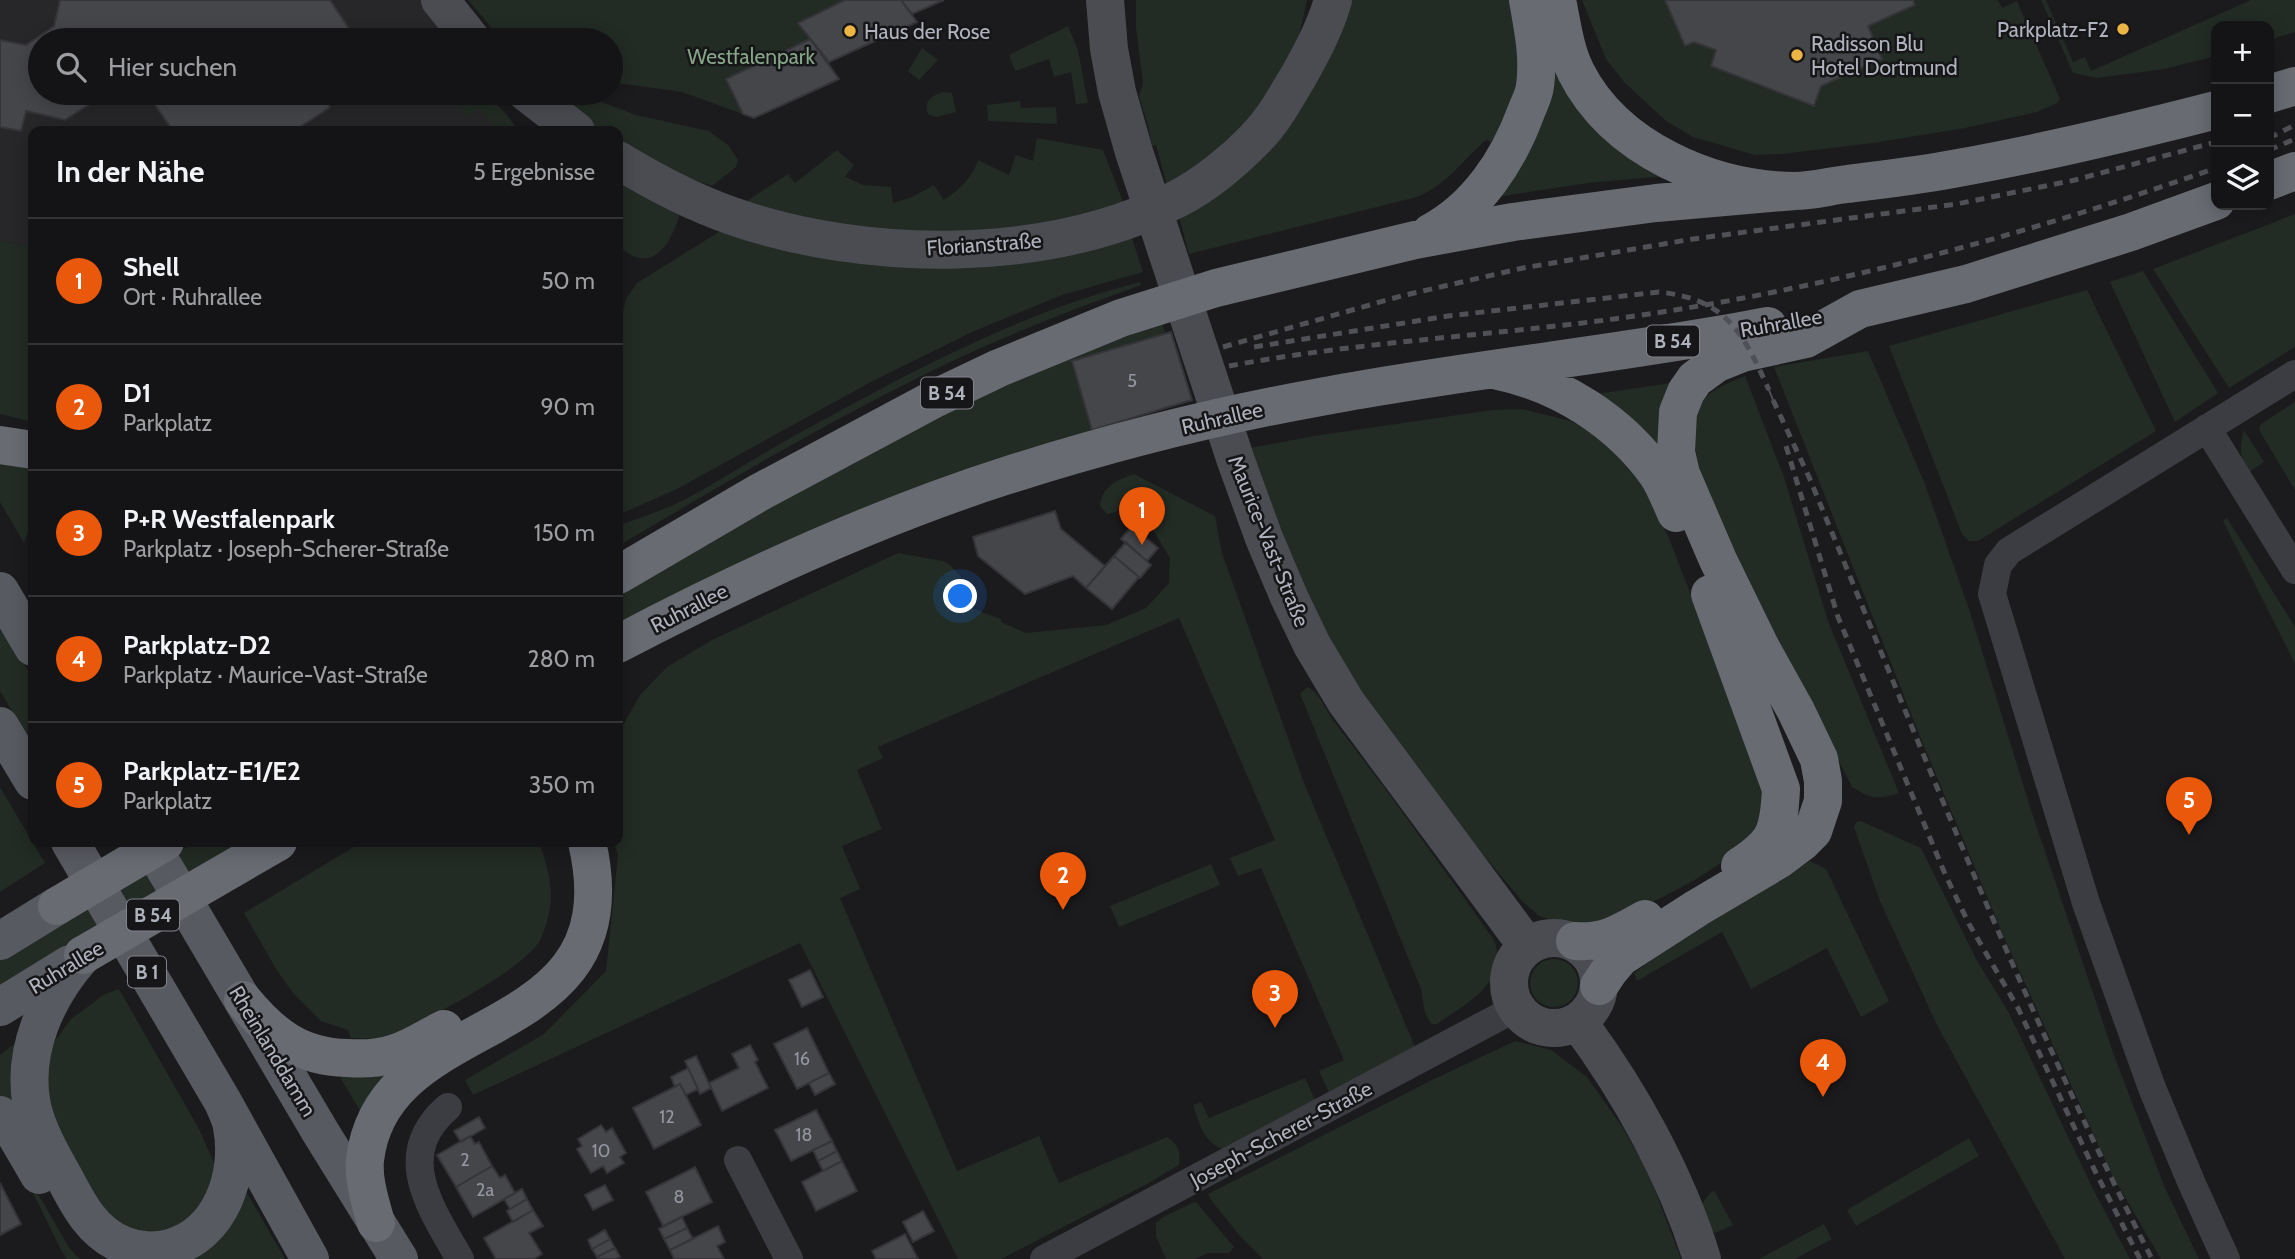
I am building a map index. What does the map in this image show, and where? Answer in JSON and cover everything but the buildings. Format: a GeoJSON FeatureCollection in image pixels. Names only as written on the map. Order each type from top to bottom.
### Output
{"type":"FeatureCollection","features":[{"type":"Feature","properties":{"kind":"highway"},"geometry":{"type":"LineString","coordinates":[[1415,240],[1451,220],[1481,192],[1518,135],[1535,89],[1537,49],[1528,0]]}},
{"type":"Feature","properties":{"kind":"highway"},"geometry":{"type":"LineString","coordinates":[[1557,0],[1564,36],[1576,72],[1610,117],[1631,136],[1667,159],[1700,174],[1730,183],[1796,191]]}},
{"type":"Feature","properties":{"kind":"highway"},"geometry":{"type":"LineString","coordinates":[[2274,92],[2295,86]]}},
{"type":"Feature","properties":{"kind":"highway","name":"B 54"},"geometry":{"type":"LineString","coordinates":[[623,572],[760,492],[936,397],[1121,318],[1216,288],[1415,240],[1513,222],[1656,203],[1796,191],[1924,174],[2013,159],[2211,111]]}},
{"type":"Feature","properties":{"kind":"highway"},"geometry":{"type":"LineString","coordinates":[[2274,179],[2295,171]]}},
{"type":"Feature","properties":{"kind":"highway","name":"B 54"},"geometry":{"type":"LineString","coordinates":[[1860,309],[1966,284],[2131,232],[2211,203]]}},
{"type":"Feature","properties":{"kind":"highway"},"geometry":{"type":"LineString","coordinates":[[1600,986],[1621,957],[1778,860],[1802,842],[1813,831],[1818,820],[1823,801],[1819,759],[1761,648],[1695,508],[1681,474],[1676,452],[1675,428],[1685,392],[1695,379],[1717,363],[1742,353],[1806,340],[1860,309]]}},
{"type":"Feature","properties":{"kind":"highway","name":"Ruhrallee"},"geometry":{"type":"LineString","coordinates":[[623,642],[727,589],[865,527],[1026,470],[1134,439],[1315,397],[1763,327],[1860,309]]}},
{"type":"Feature","properties":{"kind":"highway"},"geometry":{"type":"LineString","coordinates":[[1485,369],[1527,379],[1592,411],[1637,449],[1659,477],[1698,560],[1781,789],[1780,817],[1774,835],[1763,849],[1743,864],[1611,938],[1593,943],[1575,941]]}},
{"type":"Feature","properties":{"kind":"highway"},"geometry":{"type":"LineString","coordinates":[[0,446],[28,449]]}},
{"type":"Feature","properties":{"kind":"highway"},"geometry":{"type":"LineString","coordinates":[[623,659],[638,640],[657,624]]}},
{"type":"Feature","properties":{"kind":"highway","name":"B 54"},"geometry":{"type":"LineString","coordinates":[[20,928],[157,847]]}},
{"type":"Feature","properties":{"kind":"highway"},"geometry":{"type":"LineString","coordinates":[[243,999],[275,1035],[304,1051],[330,1058],[372,1059],[396,1053],[418,1043],[525,982],[545,964],[568,921],[572,895],[570,867],[564,847]]}},
{"type":"Feature","properties":{"kind":"highway"},"geometry":{"type":"LineString","coordinates":[[376,1223],[368,1195],[365,1163],[370,1131],[381,1111],[405,1081],[426,1064],[522,1009],[558,981],[571,965],[583,944],[592,917],[593,889],[588,847]]}},
{"type":"Feature","properties":{"kind":"highway","name":"Ruhrallee"},"geometry":{"type":"LineString","coordinates":[[72,965],[265,849]]}},
{"type":"Feature","properties":{"kind":"main road"},"geometry":{"type":"LineString","coordinates":[[440,0],[462,28]]}},
{"type":"Feature","properties":{"kind":"main road","name":"Maurice-Vast-Straße"},"geometry":{"type":"LineString","coordinates":[[1105,0],[1109,49],[1117,92],[1134,152],[1236,461],[1289,597],[1312,645],[1346,702],[1527,946]]}},
{"type":"Feature","properties":{"kind":"main road","name":"Florianstraße"},"geometry":{"type":"LineString","coordinates":[[1302,69],[1315,0]]}},
{"type":"Feature","properties":{"kind":"main road","name":"Florianstraße"},"geometry":{"type":"LineString","coordinates":[[623,163],[689,198],[733,216],[803,235],[858,244],[926,250],[1038,243],[1125,221],[1179,199],[1230,163],[1258,136],[1278,110],[1326,26],[1333,0]]}},
{"type":"Feature","properties":{"kind":"main road"},"geometry":{"type":"LineString","coordinates":[[542,105],[570,126]]}},
{"type":"Feature","properties":{"kind":"main road"},"geometry":{"type":"LineString","coordinates":[[0,591],[28,639]]}},
{"type":"Feature","properties":{"kind":"main road"},"geometry":{"type":"LineString","coordinates":[[0,726],[28,772]]}},
{"type":"Feature","properties":{"kind":"main road","name":"B 1"},"geometry":{"type":"LineString","coordinates":[[73,847],[223,1102],[310,1259]]}},
{"type":"Feature","properties":{"kind":"main road","name":"Rheinlanddamm"},"geometry":{"type":"LineString","coordinates":[[152,847],[399,1259]]}},
{"type":"Feature","properties":{"kind":"main road"},"geometry":{"type":"LineString","coordinates":[[1558,937],[1575,941],[1592,957],[1597,967],[1600,986],[1592,1008],[1577,1022],[1565,1027],[1541,1027],[1523,1016],[1516,1008],[1510,992],[1510,970],[1514,960],[1527,946],[1544,938],[1558,937]]}},
{"type":"Feature","properties":{"kind":"main road"},"geometry":{"type":"LineString","coordinates":[[72,965],[49,1003],[36,1040],[30,1068],[31,1097],[49,1150],[78,1204],[98,1229],[124,1246],[149,1251],[180,1245],[203,1231],[220,1207],[228,1189],[234,1162],[232,1127],[223,1102]]}},
{"type":"Feature","properties":{"kind":"main road","name":"Ruhrallee"},"geometry":{"type":"LineString","coordinates":[[0,1007],[72,965]]}},
{"type":"Feature","properties":{"kind":"main road"},"geometry":{"type":"LineString","coordinates":[[1577,1022],[1634,1107],[1670,1178],[1694,1232],[1702,1259]]}},
{"type":"Feature","properties":{"kind":"main road"},"geometry":{"type":"LineString","coordinates":[[0,1115],[80,1243],[94,1259]]}},
{"type":"Feature","properties":{"kind":"street"},"geometry":{"type":"LineString","coordinates":[[2226,1259],[2152,1088],[2095,929],[1992,594],[1998,565],[2009,551],[2295,374]]}},
{"type":"Feature","properties":{"kind":"street"},"geometry":{"type":"LineString","coordinates":[[2207,428],[2295,570]]}},
{"type":"Feature","properties":{"kind":"street","name":"Joseph-Scherer-Straße"},"geometry":{"type":"LineString","coordinates":[[1044,1259],[1516,1008]]}},
{"type":"Feature","properties":{"kind":"street"},"geometry":{"type":"LineString","coordinates":[[448,1107],[426,1131],[419,1149],[419,1169],[424,1191],[460,1259]]}},
{"type":"Feature","properties":{"kind":"street"},"geometry":{"type":"LineString","coordinates":[[738,1160],[789,1259]]}},
{"type":"Feature","properties":{"kind":"shaded area"},"geometry":{"type":"Polygon","coordinates":[[[0,0],[426,0],[450,28],[28,28],[28,105],[496,105],[508,126],[28,126],[28,246],[0,241],[0,0]]]}},
{"type":"Feature","properties":{"kind":"green space","name":"Westfalenpark"},"geometry":{"type":"Polygon","coordinates":[[[468,0],[944,0],[912,14],[917,22],[829,62],[839,79],[754,118],[682,92],[623,84],[623,28],[492,28],[468,0]]]}},
{"type":"Feature","properties":{"kind":"green space"},"geometry":{"type":"Polygon","coordinates":[[[1136,0],[1307,0],[1299,36],[1254,118],[1168,190],[1156,145],[1152,146],[1139,96],[1143,83],[1136,28],[1136,0]]]}},
{"type":"Feature","properties":{"kind":"green space"},"geometry":{"type":"Polygon","coordinates":[[[1349,0],[1518,0],[1527,62],[1497,144],[1486,140],[1446,179],[1417,197],[1189,254],[1178,213],[1349,0]]]}},
{"type":"Feature","properties":{"kind":"green space"},"geometry":{"type":"Polygon","coordinates":[[[1582,0],[1665,0],[1685,45],[1694,42],[1716,50],[1711,66],[1814,106],[1821,86],[1881,59],[1868,26],[1915,5],[1913,0],[1998,0],[2002,8],[2017,1],[2060,99],[2037,112],[1965,128],[1873,143],[1755,155],[1693,137],[1666,121],[1624,82],[1606,59],[1582,0]]]}},
{"type":"Feature","properties":{"kind":"green space"},"geometry":{"type":"Polygon","coordinates":[[[2041,0],[2046,0],[2073,62],[2085,57],[2091,71],[2251,0],[2295,0],[2295,32],[2274,38],[2274,21],[2211,21],[2211,57],[2164,69],[2097,78],[2073,73],[2041,0]]]}},
{"type":"Feature","properties":{"kind":"green space"},"geometry":{"type":"Polygon","coordinates":[[[1068,26],[1078,50],[1088,103],[1076,104],[1071,72],[1054,77],[1049,59],[1015,71],[1009,55],[1068,26]]]}},
{"type":"Feature","properties":{"kind":"green space"},"geometry":{"type":"Polygon","coordinates":[[[922,48],[938,60],[919,80],[908,71],[922,48]]]}},
{"type":"Feature","properties":{"kind":"green space"},"geometry":{"type":"Polygon","coordinates":[[[1551,58],[1666,176],[1588,183],[1497,197],[1551,58]]]}},
{"type":"Feature","properties":{"kind":"green space"},"geometry":{"type":"Polygon","coordinates":[[[943,92],[952,93],[956,112],[936,117],[928,114],[929,100],[943,92]]]}},
{"type":"Feature","properties":{"kind":"green space"},"geometry":{"type":"Polygon","coordinates":[[[1020,101],[1021,108],[1056,107],[1057,124],[988,121],[987,105],[1020,101]]]}},
{"type":"Feature","properties":{"kind":"green space"},"geometry":{"type":"Polygon","coordinates":[[[458,105],[497,105],[515,126],[493,126],[480,108],[467,118],[458,105]]]}},
{"type":"Feature","properties":{"kind":"green space"},"geometry":{"type":"Polygon","coordinates":[[[562,105],[610,105],[636,115],[709,131],[728,145],[738,160],[736,167],[712,186],[653,165],[623,147],[623,126],[591,126],[562,105]]]}},
{"type":"Feature","properties":{"kind":"green space"},"geometry":{"type":"Polygon","coordinates":[[[1037,138],[1103,150],[1126,209],[1004,235],[832,228],[747,201],[788,174],[795,183],[837,150],[854,165],[845,177],[863,185],[891,187],[893,203],[912,197],[934,185],[944,200],[965,183],[978,160],[1009,175],[1016,155],[1033,161],[1037,138]]]}},
{"type":"Feature","properties":{"kind":"green space"},"geometry":{"type":"Polygon","coordinates":[[[623,180],[680,213],[671,236],[658,253],[649,258],[629,254],[623,249],[623,180]]]}},
{"type":"Feature","properties":{"kind":"green space"},"geometry":{"type":"Polygon","coordinates":[[[2295,214],[2295,347],[2229,388],[2153,269],[2295,214]]]}},
{"type":"Feature","properties":{"kind":"green space"},"geometry":{"type":"Polygon","coordinates":[[[1129,229],[1143,272],[1062,295],[972,332],[871,382],[677,489],[623,513],[623,312],[626,299],[637,283],[722,230],[759,240],[1129,229]]]}},
{"type":"Feature","properties":{"kind":"green space"},"geometry":{"type":"Polygon","coordinates":[[[0,241],[28,246],[28,421],[0,414],[0,241]]]}},
{"type":"Feature","properties":{"kind":"green space"},"geometry":{"type":"Polygon","coordinates":[[[2143,271],[2218,393],[2175,422],[2110,282],[2143,271]]]}},
{"type":"Feature","properties":{"kind":"green space"},"geometry":{"type":"Polygon","coordinates":[[[1140,282],[1141,285],[992,343],[944,365],[779,452],[623,543],[623,524],[682,501],[882,388],[1009,327],[1140,282]]]}},
{"type":"Feature","properties":{"kind":"green space"},"geometry":{"type":"Polygon","coordinates":[[[2087,290],[2156,431],[1978,541],[1969,541],[1962,534],[1889,346],[2087,290]]]}},
{"type":"Feature","properties":{"kind":"green space"},"geometry":{"type":"Polygon","coordinates":[[[1162,323],[1165,333],[1072,361],[1093,434],[623,625],[623,592],[758,511],[1014,379],[1162,323]]]}},
{"type":"Feature","properties":{"kind":"green space"},"geometry":{"type":"Polygon","coordinates":[[[1868,351],[1925,484],[1970,612],[2030,807],[2115,1058],[2165,1188],[2199,1259],[2161,1259],[2112,1175],[2004,937],[1919,734],[1774,367],[1868,351]]]}},
{"type":"Feature","properties":{"kind":"green space"},"geometry":{"type":"Polygon","coordinates":[[[1745,376],[1784,477],[1828,621],[1899,793],[1875,797],[1852,787],[1766,620],[1708,495],[1696,450],[1696,413],[1699,405],[1710,394],[1745,376]]]}},
{"type":"Feature","properties":{"kind":"green space"},"geometry":{"type":"Polygon","coordinates":[[[1670,383],[1660,448],[1590,395],[1670,383]]]}},
{"type":"Feature","properties":{"kind":"green space"},"geometry":{"type":"Polygon","coordinates":[[[2295,402],[2295,490],[2259,430],[2261,424],[2295,402]]]}},
{"type":"Feature","properties":{"kind":"green space"},"geometry":{"type":"Polygon","coordinates":[[[1522,409],[1570,421],[1589,430],[1626,458],[1668,536],[1765,784],[1762,808],[1756,825],[1739,847],[1721,863],[1676,890],[1583,931],[1539,916],[1522,901],[1475,845],[1356,685],[1332,647],[1294,572],[1250,448],[1492,410],[1522,409]]]}},
{"type":"Feature","properties":{"kind":"green space"},"geometry":{"type":"Polygon","coordinates":[[[2244,430],[2264,462],[2248,473],[2241,452],[2244,430]]]}},
{"type":"Feature","properties":{"kind":"green space"},"geometry":{"type":"Polygon","coordinates":[[[0,462],[28,465],[28,531],[24,543],[0,502],[0,462]]]}},
{"type":"Feature","properties":{"kind":"green space"},"geometry":{"type":"Polygon","coordinates":[[[1134,474],[1215,516],[1222,553],[1304,783],[1415,1047],[1331,1097],[1319,1071],[1344,1060],[1261,868],[1238,876],[1230,858],[1275,840],[1179,618],[878,747],[883,758],[857,770],[882,829],[842,846],[860,889],[840,898],[957,1171],[1039,1136],[1059,1183],[1167,1137],[1178,1149],[1179,1165],[1001,1259],[958,1259],[800,943],[473,1095],[465,1080],[544,1034],[606,971],[618,855],[616,847],[623,847],[623,725],[640,695],[667,667],[712,640],[898,553],[943,561],[950,565],[961,577],[951,593],[973,609],[1001,619],[1001,622],[1026,633],[1106,625],[1146,608],[1169,583],[1170,558],[1152,528],[1151,513],[1128,496],[1116,512],[1107,514],[1100,506],[1104,493],[1116,481],[1134,474]]]}},
{"type":"Feature","properties":{"kind":"green space"},"geometry":{"type":"Polygon","coordinates":[[[2227,518],[2295,627],[2295,664],[2223,521],[2227,518]]]}},
{"type":"Feature","properties":{"kind":"green space"},"geometry":{"type":"Polygon","coordinates":[[[0,623],[28,671],[28,737],[0,691],[0,623]]]}},
{"type":"Feature","properties":{"kind":"green space"},"geometry":{"type":"Polygon","coordinates":[[[1307,687],[1320,698],[1494,940],[1497,955],[1491,980],[1472,1000],[1437,1024],[1431,1024],[1425,1013],[1421,989],[1300,694],[1307,687]]]}},
{"type":"Feature","properties":{"kind":"green space"},"geometry":{"type":"Polygon","coordinates":[[[0,787],[28,834],[28,847],[36,847],[45,863],[0,892],[0,787]]]}},
{"type":"Feature","properties":{"kind":"green space"},"geometry":{"type":"Polygon","coordinates":[[[1861,821],[1921,848],[1976,959],[2009,1013],[2094,1191],[2130,1259],[2065,1259],[1937,1025],[1880,901],[1854,827],[1856,822],[1861,821]]]}},
{"type":"Feature","properties":{"kind":"green space"},"geometry":{"type":"Polygon","coordinates":[[[186,847],[238,847],[0,991],[0,960],[186,847]]]}},
{"type":"Feature","properties":{"kind":"green space"},"geometry":{"type":"Polygon","coordinates":[[[354,847],[541,847],[550,879],[549,914],[540,940],[531,952],[515,966],[444,1009],[399,1031],[372,1039],[351,1038],[348,1030],[321,1021],[293,993],[244,913],[354,847]]]}},
{"type":"Feature","properties":{"kind":"green space"},"geometry":{"type":"Polygon","coordinates":[[[1810,861],[1826,869],[1889,1001],[1861,1017],[1827,948],[1751,989],[1722,932],[1637,981],[1634,973],[1699,926],[1810,861]]]}},
{"type":"Feature","properties":{"kind":"green space"},"geometry":{"type":"Polygon","coordinates":[[[1211,864],[1220,885],[1119,927],[1110,906],[1211,864]]]}},
{"type":"Feature","properties":{"kind":"green space"},"geometry":{"type":"Polygon","coordinates":[[[1554,959],[1563,960],[1571,966],[1577,974],[1577,992],[1571,1000],[1563,1006],[1554,1007],[1545,1006],[1537,1000],[1531,992],[1530,983],[1531,974],[1537,966],[1545,960],[1554,959]]]}},
{"type":"Feature","properties":{"kind":"green space"},"geometry":{"type":"Polygon","coordinates":[[[119,989],[198,1127],[216,1167],[199,1216],[158,1238],[108,1225],[42,1101],[52,1045],[71,1019],[105,994],[119,989]]]}},
{"type":"Feature","properties":{"kind":"green space"},"geometry":{"type":"Polygon","coordinates":[[[23,1037],[24,1124],[0,1099],[0,1055],[23,1037]]]}},
{"type":"Feature","properties":{"kind":"green space"},"geometry":{"type":"Polygon","coordinates":[[[1515,1041],[1551,1050],[1587,1077],[1621,1125],[1648,1172],[1681,1259],[1263,1259],[1211,1200],[1208,1194],[1432,1080],[1515,1041]]]}},
{"type":"Feature","properties":{"kind":"green space"},"geometry":{"type":"Polygon","coordinates":[[[342,1074],[384,1074],[386,1078],[361,1112],[341,1079],[342,1074]]]}},
{"type":"Feature","properties":{"kind":"green space"},"geometry":{"type":"Polygon","coordinates":[[[1305,1078],[1317,1104],[1224,1149],[1212,1143],[1200,1126],[1193,1105],[1201,1102],[1209,1118],[1305,1078]]]}},
{"type":"Feature","properties":{"kind":"green space"},"geometry":{"type":"Polygon","coordinates":[[[1969,1138],[1979,1156],[1856,1226],[1847,1210],[1969,1138]]]}},
{"type":"Feature","properties":{"kind":"green space"},"geometry":{"type":"Polygon","coordinates":[[[8,1142],[70,1249],[80,1259],[67,1259],[61,1250],[8,1142]]]}},
{"type":"Feature","properties":{"kind":"green space"},"geometry":{"type":"Polygon","coordinates":[[[239,1179],[285,1259],[162,1259],[239,1179]]]}},
{"type":"Feature","properties":{"kind":"green space"},"geometry":{"type":"Polygon","coordinates":[[[1714,1190],[1733,1225],[1715,1233],[1706,1227],[1703,1211],[1705,1199],[1714,1190]]]}},
{"type":"Feature","properties":{"kind":"green space"},"geometry":{"type":"Polygon","coordinates":[[[1194,1202],[1234,1247],[1229,1253],[1208,1253],[1195,1259],[1166,1259],[1156,1236],[1156,1223],[1194,1202]]]}},
{"type":"Feature","properties":{"kind":"green space"},"geometry":{"type":"Polygon","coordinates":[[[1824,1224],[1832,1239],[1795,1259],[1759,1259],[1824,1224]]]}},
{"type":"Feature","properties":{"kind":"tram line"},"geometry":{"type":"LineString","coordinates":[[1769,390],[1773,400]]}},
{"type":"Feature","properties":{"kind":"railway"},"geometry":{"type":"LineString","coordinates":[[2274,136],[2295,125]]}},
{"type":"Feature","properties":{"kind":"railway"},"geometry":{"type":"LineString","coordinates":[[2274,148],[2295,139]]}},
{"type":"Feature","properties":{"kind":"railway"},"geometry":{"type":"LineString","coordinates":[[1223,347],[1401,296],[1523,268],[1693,239],[1957,204],[2075,180],[2211,143]]}},
{"type":"Feature","properties":{"kind":"railway"},"geometry":{"type":"LineString","coordinates":[[1229,366],[1334,350],[1649,314],[1793,288],[1936,255],[2077,214],[2211,170]]}},
{"type":"Feature","properties":{"kind":"railway"},"geometry":{"type":"LineString","coordinates":[[1254,347],[1448,316],[1659,292],[1701,302],[1730,322],[1741,336],[1769,390]]}},
{"type":"Feature","properties":{"kind":"railway"},"geometry":{"type":"LineString","coordinates":[[1773,400],[1809,477],[2015,970],[2104,1164],[2152,1259]]}},
{"type":"Feature","properties":{"kind":"railway"},"geometry":{"type":"LineString","coordinates":[[1786,446],[1838,617],[1945,874],[1969,924],[2018,1008],[2140,1259]]}},
{"type":"Feature","properties":{"kind":"place","name":"Parkplatz-F2"},"geometry":{"type":"Point","coordinates":[2123,29]}},
{"type":"Feature","properties":{"kind":"place","name":"Haus der Rose"},"geometry":{"type":"Point","coordinates":[850,31]}},
{"type":"Feature","properties":{"kind":"place","name":"Radisson Blu Hotel Dortmund"},"geometry":{"type":"Point","coordinates":[1797,55]}},
{"type":"Feature","properties":{"kind":"place","name":"Shell"},"geometry":{"type":"Point","coordinates":[1142,545]}},
{"type":"Feature","properties":{"kind":"place","name":"Parkplatz-E1/E2"},"geometry":{"type":"Point","coordinates":[2189,835]}},
{"type":"Feature","properties":{"kind":"place","name":"D1"},"geometry":{"type":"Point","coordinates":[1063,910]}},
{"type":"Feature","properties":{"kind":"place","name":"P+R Westfalenpark"},"geometry":{"type":"Point","coordinates":[1275,1028]}},
{"type":"Feature","properties":{"kind":"place","name":"Parkplatz-D2"},"geometry":{"type":"Point","coordinates":[1823,1097]}}]}
